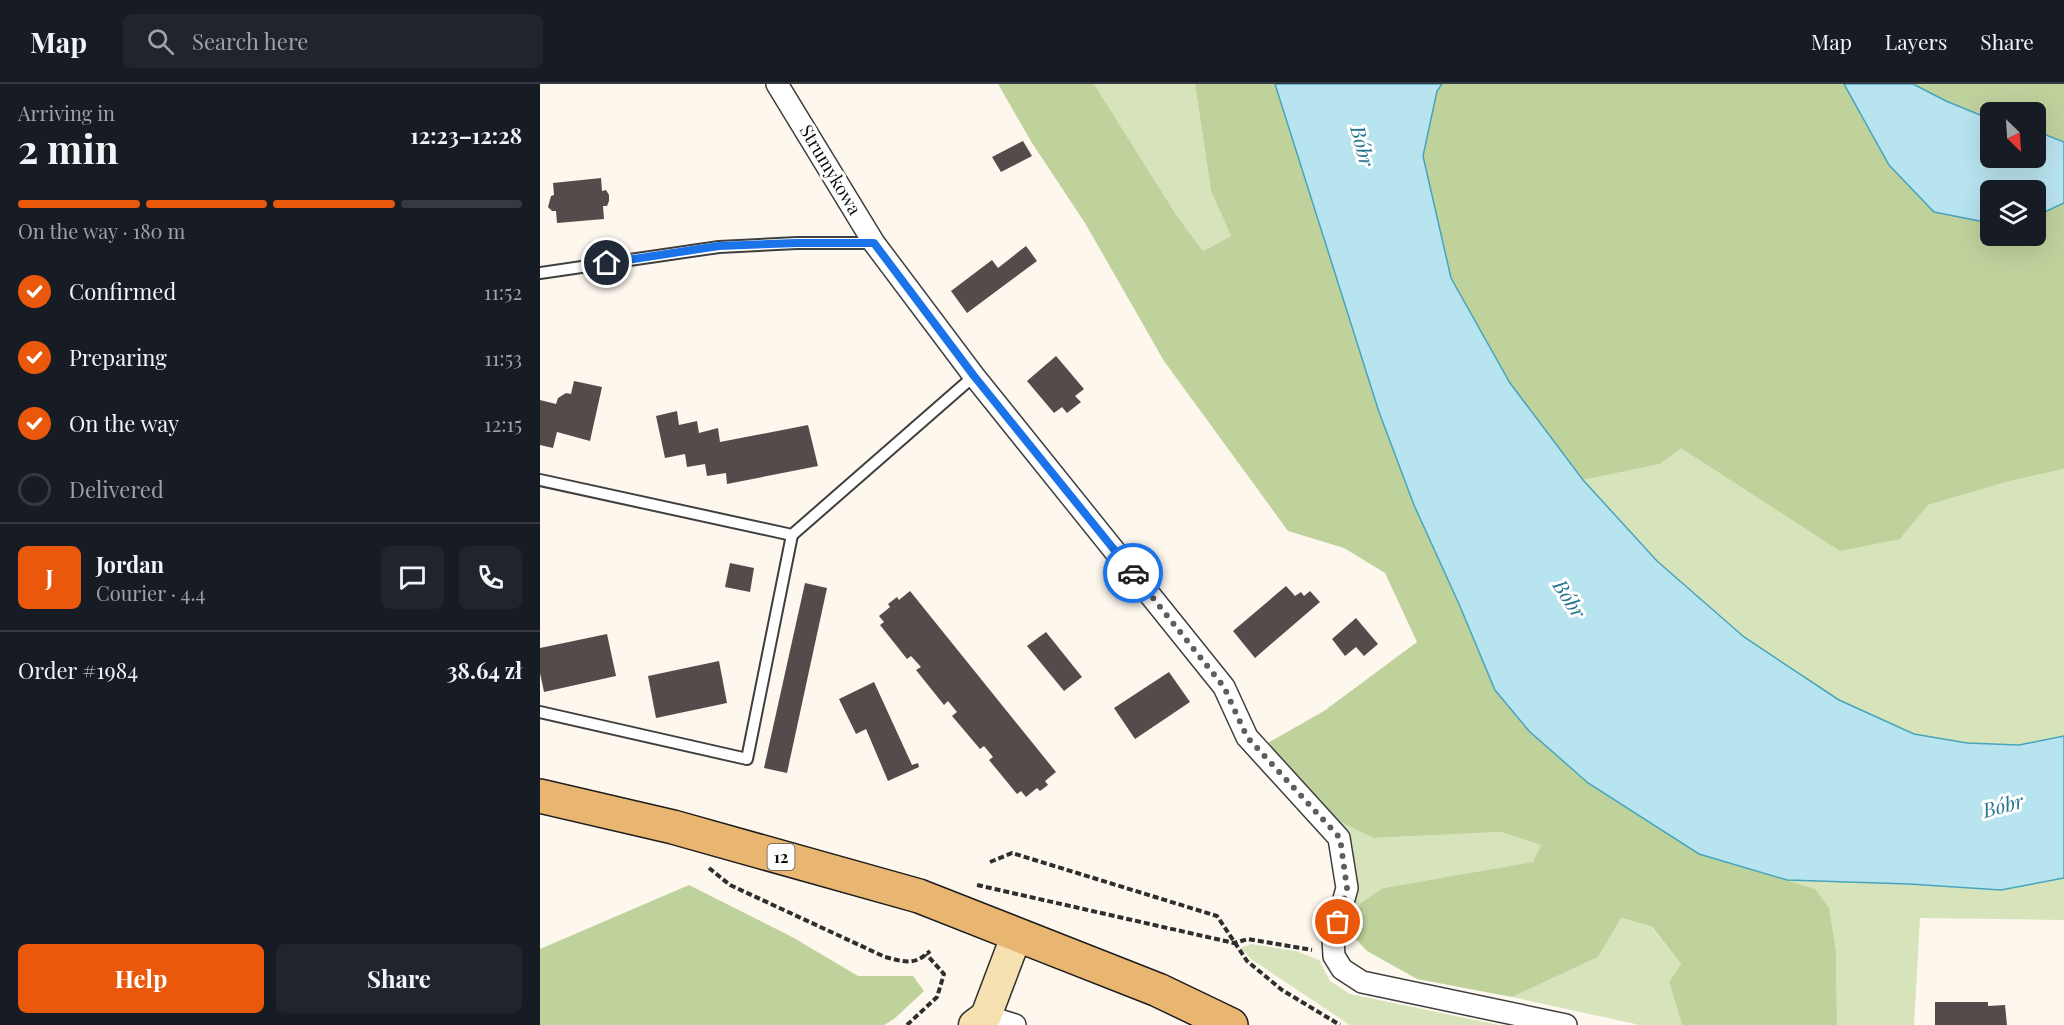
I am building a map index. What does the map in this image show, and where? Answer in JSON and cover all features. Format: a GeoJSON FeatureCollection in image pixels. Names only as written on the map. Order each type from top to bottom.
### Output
{"type":"FeatureCollection","features":[{"type":"Feature","properties":{"kind":"main road","name":"12"},"geometry":{"type":"LineString","coordinates":[[540,796],[663,824],[919,896],[1158,990],[1231,1025]]}},
{"type":"Feature","properties":{"kind":"street","name":"Strumykowa"},"geometry":{"type":"LineString","coordinates":[[777,84],[874,243],[974,376],[1224,687],[1247,737],[1340,838],[1347,888],[1333,939],[1334,956]]}},
{"type":"Feature","properties":{"kind":"street"},"geometry":{"type":"LineString","coordinates":[[1015,1025],[980,1020],[1017,934]]}},
{"type":"Feature","properties":{"kind":"street"},"geometry":{"type":"LineString","coordinates":[[1334,956],[1342,969],[1362,981],[1558,1024]]}},
{"type":"Feature","properties":{"kind":"lane"},"geometry":{"type":"LineString","coordinates":[[540,273],[719,246],[874,243]]}},
{"type":"Feature","properties":{"kind":"lane"},"geometry":{"type":"LineString","coordinates":[[540,712],[747,759],[792,535],[974,376]]}},
{"type":"Feature","properties":{"kind":"lane"},"geometry":{"type":"LineString","coordinates":[[540,480],[792,535]]}},
{"type":"Feature","properties":{"kind":"path"},"geometry":{"type":"LineString","coordinates":[[990,862],[1012,853],[1217,916],[1247,962],[1282,990],[1340,1025]]}},
{"type":"Feature","properties":{"kind":"path"},"geometry":{"type":"LineString","coordinates":[[704,863],[730,885],[885,957],[905,962],[922,959],[928,952],[944,974],[937,997],[907,1025]]}},
{"type":"Feature","properties":{"kind":"path"},"geometry":{"type":"LineString","coordinates":[[974,885],[1234,943],[1248,939],[1314,950],[1334,956]]}},
{"type":"Feature","properties":{"kind":"green space"},"geometry":{"type":"Polygon","coordinates":[[[998,84],[1094,84],[1177,216],[1203,251],[1231,236],[1211,191],[1195,84],[1275,84],[1379,412],[1414,505],[1495,690],[1530,731],[1588,783],[1698,854],[1815,889],[1829,908],[1836,952],[1837,1025],[1682,1025],[1669,982],[1681,964],[1652,927],[1621,918],[1598,957],[1512,997],[1417,979],[1367,951],[1345,928],[1361,903],[1383,888],[1533,862],[1541,845],[1501,832],[1374,838],[1338,821],[1266,744],[1324,711],[1417,642],[1385,573],[1344,548],[1288,531],[1164,361],[1085,223],[1032,143],[998,84]]]}},
{"type":"Feature","properties":{"kind":"green space"},"geometry":{"type":"Polygon","coordinates":[[[1094,84],[1195,84],[1211,191],[1231,236],[1203,251],[1177,216],[1094,84]]]}},
{"type":"Feature","properties":{"kind":"green space"},"geometry":{"type":"Polygon","coordinates":[[[1442,84],[1844,84],[1889,165],[1934,212],[1980,221],[1980,246],[2046,246],[2046,211],[2064,203],[2064,469],[2010,481],[1928,505],[1900,539],[1840,551],[1681,448],[1660,464],[1583,480],[1510,383],[1451,278],[1423,156],[1437,91],[1442,84]]]}},
{"type":"Feature","properties":{"kind":"green space"},"geometry":{"type":"Polygon","coordinates":[[[1913,84],[2064,84],[2064,142],[2046,135],[2046,102],[1980,102],[1980,115],[1913,84]]]}},
{"type":"Feature","properties":{"kind":"green space"},"geometry":{"type":"Polygon","coordinates":[[[1681,447],[1900,539],[1928,505],[2010,481],[2064,469],[2064,736],[2019,745],[1967,743],[1914,734],[1839,700],[1744,637],[1657,561],[1583,480],[1660,464],[1681,447]]]}},
{"type":"Feature","properties":{"kind":"green space"},"geometry":{"type":"Polygon","coordinates":[[[1338,821],[1375,838],[1501,832],[1541,845],[1534,862],[1383,888],[1345,928],[1352,888],[1353,847],[1338,821]]]}},
{"type":"Feature","properties":{"kind":"green space"},"geometry":{"type":"Polygon","coordinates":[[[2064,878],[2064,920],[1920,918],[1914,1025],[1837,1025],[1836,952],[1787,880],[2001,890],[2064,878]]]}},
{"type":"Feature","properties":{"kind":"green space"},"geometry":{"type":"Polygon","coordinates":[[[689,885],[794,938],[858,976],[913,976],[924,991],[894,1019],[884,1025],[540,1025],[540,949],[689,885]]]}},
{"type":"Feature","properties":{"kind":"green space"},"geometry":{"type":"Polygon","coordinates":[[[1620,918],[1651,927],[1681,964],[1669,982],[1682,1025],[1640,1025],[1512,997],[1598,957],[1620,918]]]}},
{"type":"Feature","properties":{"kind":"green space"},"geometry":{"type":"Polygon","coordinates":[[[1251,944],[1296,951],[1319,960],[1330,981],[1350,994],[1499,1025],[1350,1025],[1251,959],[1241,948],[1251,944]]]}},
{"type":"Feature","properties":{"kind":"water","name":"Bóbr"},"geometry":{"type":"Polygon","coordinates":[[[1275,84],[1442,84],[1437,91],[1423,156],[1451,278],[1510,383],[1583,480],[1657,561],[1744,637],[1839,700],[1914,734],[1967,743],[2019,745],[2064,736],[2064,878],[2001,890],[1787,880],[1699,854],[1588,783],[1529,731],[1495,690],[1414,505],[1379,412],[1275,84]]]}},
{"type":"Feature","properties":{"kind":"water"},"geometry":{"type":"Polygon","coordinates":[[[1844,84],[1913,84],[1980,115],[1980,168],[2046,168],[2046,135],[2064,142],[2064,203],[2046,211],[2046,180],[1980,180],[1980,221],[1934,212],[1889,165],[1844,84]]]}},
{"type":"Feature","properties":{"kind":"building"},"geometry":{"type":"Polygon","coordinates":[[[1023,141],[1032,156],[1001,172],[992,157],[1023,141]]]}},
{"type":"Feature","properties":{"kind":"building"},"geometry":{"type":"Polygon","coordinates":[[[601,178],[602,191],[606,190],[609,195],[607,206],[603,206],[604,219],[557,223],[556,211],[548,207],[551,196],[554,195],[553,183],[601,178]]]}},
{"type":"Feature","properties":{"kind":"building"},"geometry":{"type":"Polygon","coordinates":[[[1026,246],[1037,261],[967,313],[951,291],[992,260],[998,268],[1026,246]]]}},
{"type":"Feature","properties":{"kind":"building"},"geometry":{"type":"Polygon","coordinates":[[[1056,356],[1084,389],[1075,396],[1081,402],[1067,413],[1062,407],[1054,413],[1027,381],[1056,356]]]}},
{"type":"Feature","properties":{"kind":"building"},"geometry":{"type":"Polygon","coordinates":[[[574,381],[602,387],[590,441],[557,432],[553,448],[540,445],[540,400],[556,404],[558,398],[566,393],[571,394],[574,381]]]}},
{"type":"Feature","properties":{"kind":"building"},"geometry":{"type":"Polygon","coordinates":[[[677,411],[679,425],[697,421],[699,433],[718,428],[720,442],[808,425],[818,466],[727,484],[726,473],[707,476],[705,464],[687,467],[685,454],[665,458],[656,416],[677,411]]]}},
{"type":"Feature","properties":{"kind":"building"},"geometry":{"type":"Polygon","coordinates":[[[730,563],[754,568],[750,592],[725,587],[730,563]]]}},
{"type":"Feature","properties":{"kind":"building"},"geometry":{"type":"Polygon","coordinates":[[[805,583],[827,588],[787,773],[764,768],[805,583]]]}},
{"type":"Feature","properties":{"kind":"building"},"geometry":{"type":"Polygon","coordinates":[[[1286,586],[1295,596],[1301,592],[1304,596],[1310,591],[1320,602],[1255,658],[1233,631],[1286,586]]]}},
{"type":"Feature","properties":{"kind":"building"},"geometry":{"type":"Polygon","coordinates":[[[910,591],[1056,772],[1045,781],[1048,785],[1040,791],[1037,788],[1026,797],[1021,791],[1017,794],[989,760],[993,757],[984,746],[980,749],[952,716],[957,712],[948,701],[944,705],[916,670],[921,667],[911,656],[907,659],[880,625],[884,622],[879,616],[890,607],[888,604],[897,597],[899,600],[910,591]]]}},
{"type":"Feature","properties":{"kind":"building"},"geometry":{"type":"Polygon","coordinates":[[[1356,618],[1378,644],[1364,656],[1356,647],[1345,656],[1332,639],[1356,618]]]}},
{"type":"Feature","properties":{"kind":"building"},"geometry":{"type":"Polygon","coordinates":[[[1046,632],[1082,677],[1064,691],[1027,646],[1046,632]]]}},
{"type":"Feature","properties":{"kind":"building"},"geometry":{"type":"Polygon","coordinates":[[[607,634],[616,676],[544,692],[540,673],[540,648],[607,634]]]}},
{"type":"Feature","properties":{"kind":"building"},"geometry":{"type":"Polygon","coordinates":[[[719,661],[727,703],[656,718],[648,676],[719,661]]]}},
{"type":"Feature","properties":{"kind":"building"},"geometry":{"type":"Polygon","coordinates":[[[1169,672],[1190,702],[1135,739],[1114,708],[1169,672]]]}},
{"type":"Feature","properties":{"kind":"building"},"geometry":{"type":"Polygon","coordinates":[[[874,682],[912,765],[918,763],[919,767],[888,781],[866,729],[856,734],[839,699],[874,682]]]}},
{"type":"Feature","properties":{"kind":"building"},"geometry":{"type":"Polygon","coordinates":[[[1935,1002],[1988,1002],[1988,1006],[2005,1005],[2007,1025],[1935,1025],[1935,1002]]]}},
{"type":"Feature","properties":{"kind":"way so far"},"geometry":{"type":"LineString","coordinates":[[1133,573],[1224,687],[1247,737],[1340,838],[1347,888],[1338,922]]}},
{"type":"Feature","properties":{"kind":"route"},"geometry":{"type":"LineString","coordinates":[[607,263],[719,246],[874,243],[974,376],[1133,573]]}}]}
